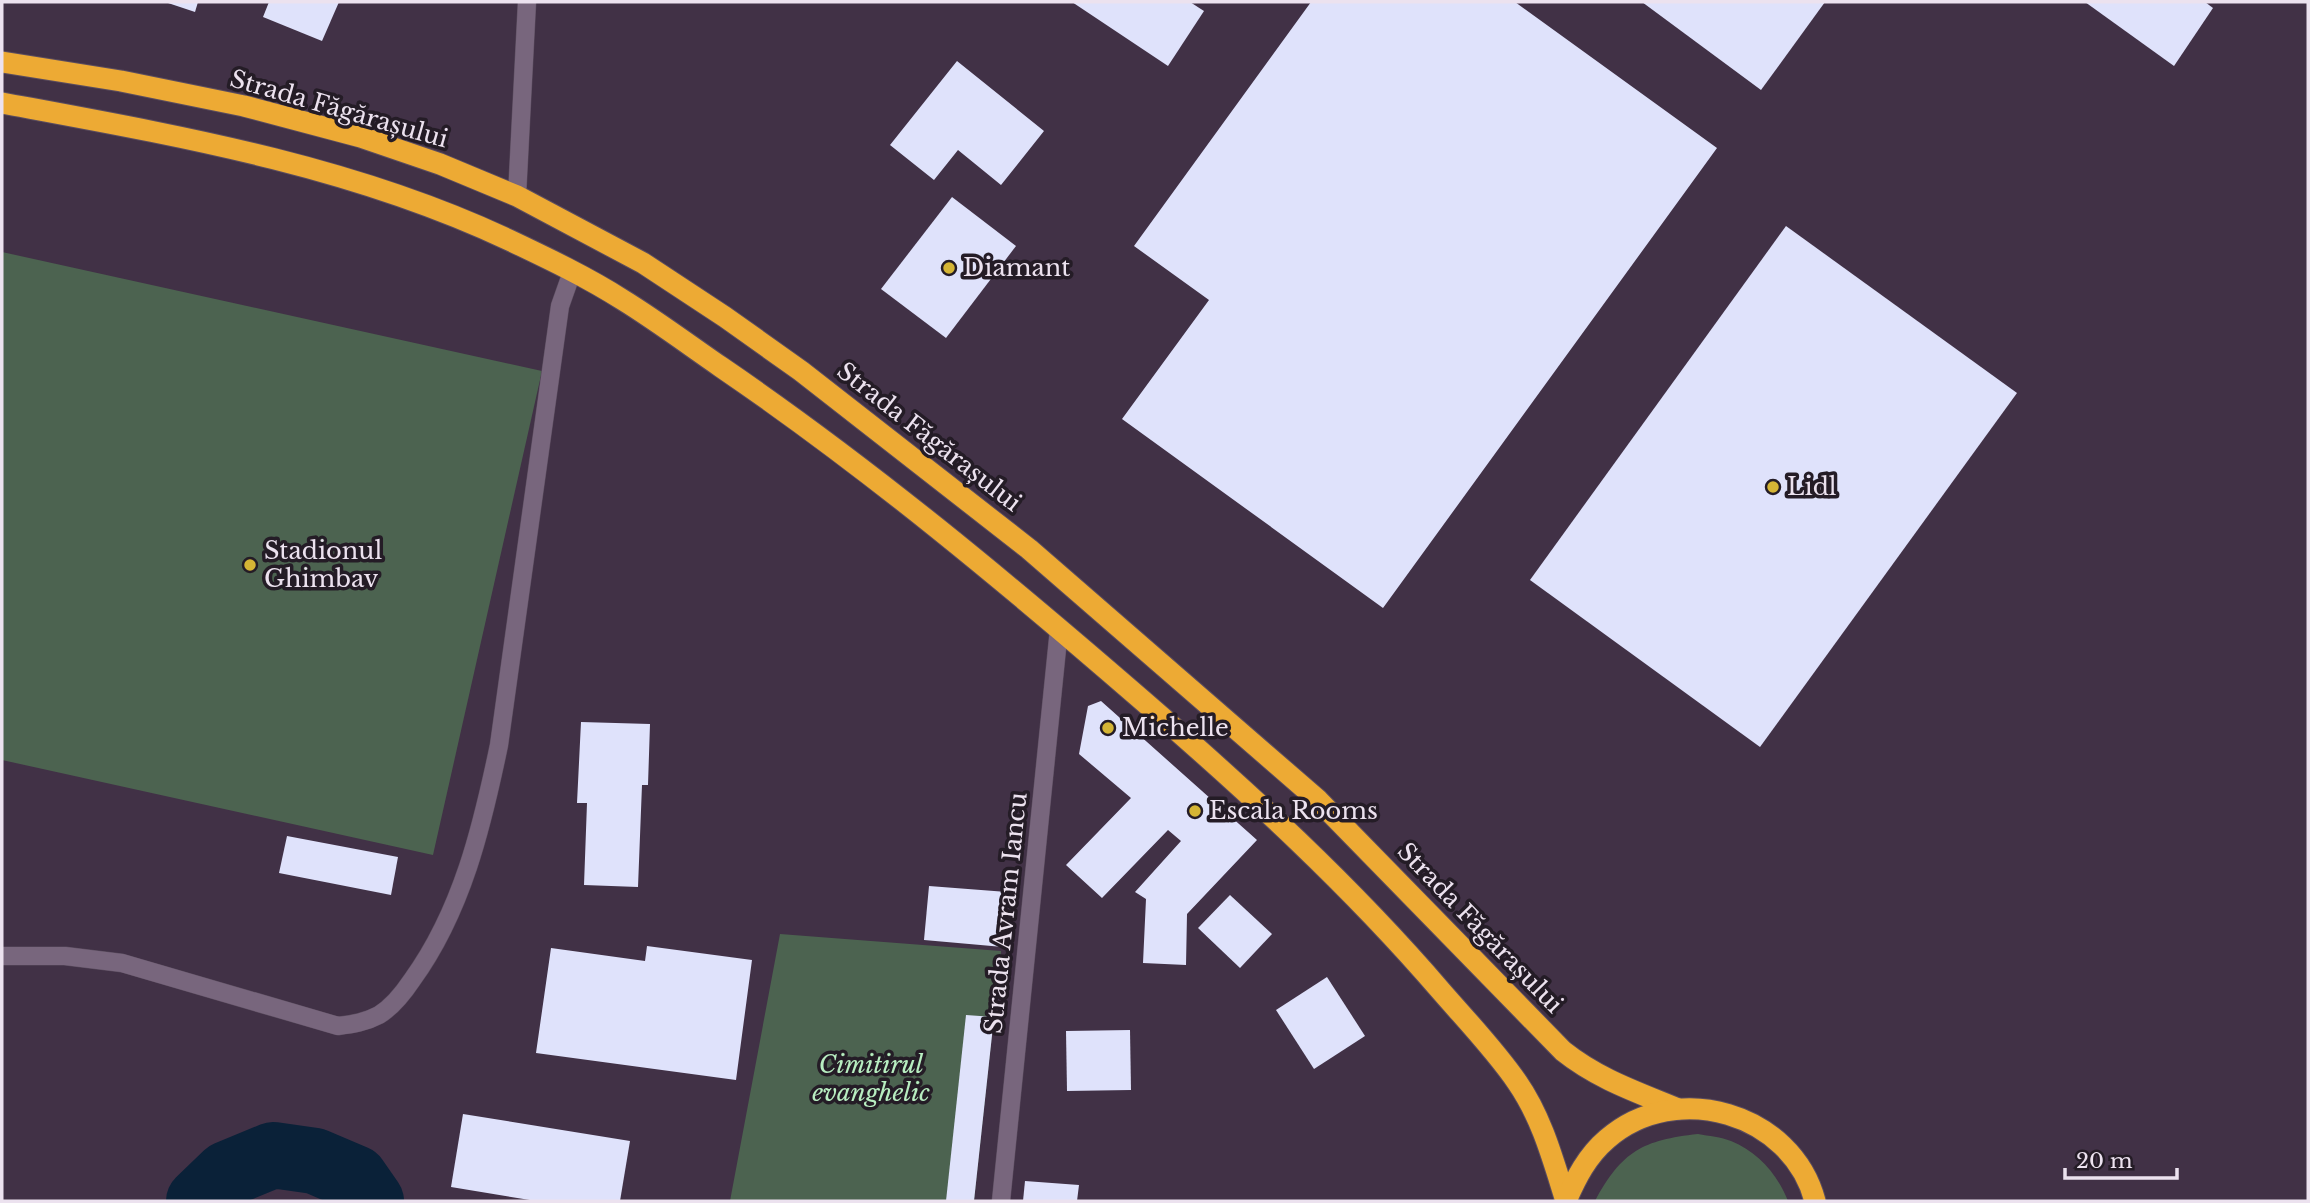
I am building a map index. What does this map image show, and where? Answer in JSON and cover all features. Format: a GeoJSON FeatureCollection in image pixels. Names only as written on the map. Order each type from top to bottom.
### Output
{"type":"FeatureCollection","features":[{"type":"Feature","properties":{"kind":"highway","name":"Strada Făgărașului"},"geometry":{"type":"LineString","coordinates":[[2,62],[121,81],[244,106],[361,137],[440,163],[517,195],[597,236],[674,284],[801,371],[899,445],[1029,549],[1228,720],[1318,800],[1563,1051],[1600,1077],[1678,1109]]}},
{"type":"Feature","properties":{"kind":"highway","name":"Strada Făgărașului"},"geometry":{"type":"LineString","coordinates":[[2,103],[232,149],[350,178],[431,207],[506,238],[620,298],[774,403],[939,529],[1059,629],[1290,833],[1414,959],[1518,1084],[1544,1132],[1566,1201]]}},
{"type":"Feature","properties":{"kind":"highway","name":"Strada Făgărașului"},"geometry":{"type":"LineString","coordinates":[[1566,1201],[1590,1156],[1608,1138],[1641,1119],[1678,1109],[1702,1108],[1726,1112],[1749,1121],[1786,1148],[1800,1166],[1817,1197]]}},
{"type":"Feature","properties":{"kind":"street"},"geometry":{"type":"LineString","coordinates":[[517,195],[527,2]]}},
{"type":"Feature","properties":{"kind":"street"},"geometry":{"type":"LineString","coordinates":[[2,956],[65,956],[122,962],[338,1026],[358,1024],[380,1014],[405,990],[431,954],[457,899],[484,816],[499,745],[560,306],[572,272]]}},
{"type":"Feature","properties":{"kind":"street","name":"Strada Avram Iancu"},"geometry":{"type":"LineString","coordinates":[[1001,1201],[1059,629]]}},
{"type":"Feature","properties":{"kind":"green space","name":"Stadionul Ghimbav"},"geometry":{"type":"Polygon","coordinates":[[[2,252],[542,371],[433,855],[2,760],[2,252]]]}},
{"type":"Feature","properties":{"kind":"green space","name":"Cimitirul evanghelic"},"geometry":{"type":"Polygon","coordinates":[[[780,934],[1001,951],[974,1201],[730,1201],[780,934]]]}},
{"type":"Feature","properties":{"kind":"green space"},"geometry":{"type":"Polygon","coordinates":[[[1698,1134],[1727,1140],[1750,1151],[1773,1173],[1788,1201],[1595,1201],[1615,1170],[1636,1151],[1662,1140],[1698,1134]]]}},
{"type":"Feature","properties":{"kind":"building"},"geometry":{"type":"Polygon","coordinates":[[[165,2],[198,2],[195,12],[165,2]]]}},
{"type":"Feature","properties":{"kind":"building"},"geometry":{"type":"Polygon","coordinates":[[[269,2],[339,2],[322,41],[263,17],[269,2]]]}},
{"type":"Feature","properties":{"kind":"building"},"geometry":{"type":"Polygon","coordinates":[[[1072,2],[1190,2],[1204,11],[1168,66],[1072,2]]]}},
{"type":"Feature","properties":{"kind":"building"},"geometry":{"type":"Polygon","coordinates":[[[1311,2],[1515,2],[1717,148],[1383,608],[1122,419],[1209,300],[1134,246],[1311,2]]]}},
{"type":"Feature","properties":{"kind":"building"},"geometry":{"type":"Polygon","coordinates":[[[1642,2],[1825,2],[1761,90],[1642,2]]]}},
{"type":"Feature","properties":{"kind":"building"},"geometry":{"type":"Polygon","coordinates":[[[2085,2],[2205,2],[2213,8],[2174,66],[2085,2]]]}},
{"type":"Feature","properties":{"kind":"building"},"geometry":{"type":"Polygon","coordinates":[[[957,61],[1044,131],[1001,185],[958,150],[934,180],[890,145],[957,61]]]}},
{"type":"Feature","properties":{"kind":"building","name":"Diamant"},"geometry":{"type":"Polygon","coordinates":[[[952,197],[1016,246],[946,338],[881,289],[952,197]]]}},
{"type":"Feature","properties":{"kind":"building","name":"Lidl"},"geometry":{"type":"Polygon","coordinates":[[[1786,226],[2017,393],[1760,747],[1530,580],[1786,226]]]}},
{"type":"Feature","properties":{"kind":"building"},"geometry":{"type":"Polygon","coordinates":[[[1101,701],[1257,840],[1187,914],[1186,965],[1143,963],[1146,899],[1135,892],[1181,841],[1168,830],[1102,898],[1066,865],[1131,798],[1079,754],[1088,706],[1101,701]]]}},
{"type":"Feature","properties":{"kind":"building"},"geometry":{"type":"Polygon","coordinates":[[[581,722],[650,724],[648,785],[642,785],[638,887],[584,885],[587,803],[577,803],[581,722]]]}},
{"type":"Feature","properties":{"kind":"building"},"geometry":{"type":"Polygon","coordinates":[[[287,836],[398,857],[391,895],[279,873],[287,836]]]}},
{"type":"Feature","properties":{"kind":"building"},"geometry":{"type":"Polygon","coordinates":[[[929,886],[1007,892],[1003,947],[924,940],[929,886]]]}},
{"type":"Feature","properties":{"kind":"building"},"geometry":{"type":"Polygon","coordinates":[[[1230,895],[1272,934],[1240,968],[1198,928],[1230,895]]]}},
{"type":"Feature","properties":{"kind":"building"},"geometry":{"type":"Polygon","coordinates":[[[647,946],[752,960],[736,1080],[536,1053],[551,948],[645,961],[647,946]]]}},
{"type":"Feature","properties":{"kind":"building"},"geometry":{"type":"Polygon","coordinates":[[[1327,977],[1365,1036],[1314,1069],[1276,1010],[1327,977]]]}},
{"type":"Feature","properties":{"kind":"building"},"geometry":{"type":"Polygon","coordinates":[[[966,1015],[994,1017],[974,1201],[946,1201],[966,1015]]]}},
{"type":"Feature","properties":{"kind":"building"},"geometry":{"type":"Polygon","coordinates":[[[1130,1030],[1131,1090],[1067,1091],[1066,1031],[1130,1030]]]}},
{"type":"Feature","properties":{"kind":"building"},"geometry":{"type":"Polygon","coordinates":[[[463,1114],[630,1141],[620,1201],[536,1201],[451,1187],[463,1114]]]}},
{"type":"Feature","properties":{"kind":"building"},"geometry":{"type":"Polygon","coordinates":[[[1025,1181],[1079,1185],[1077,1201],[1023,1201],[1025,1181]]]}},
{"type":"Feature","properties":{"kind":"waterway"},"geometry":{"type":"LineString","coordinates":[[199,1201],[227,1174],[273,1155],[315,1161],[355,1178],[371,1201]]}},
{"type":"Feature","properties":{"kind":"place","name":"Diamant"},"geometry":{"type":"Point","coordinates":[949,268]}},
{"type":"Feature","properties":{"kind":"place","name":"Lidl"},"geometry":{"type":"Point","coordinates":[1773,487]}},
{"type":"Feature","properties":{"kind":"place","name":"Stadionul Ghimbav"},"geometry":{"type":"Point","coordinates":[250,565]}},
{"type":"Feature","properties":{"kind":"place","name":"Michelle"},"geometry":{"type":"Point","coordinates":[1108,728]}},
{"type":"Feature","properties":{"kind":"place","name":"Escala Rooms"},"geometry":{"type":"Point","coordinates":[1195,811]}}]}
